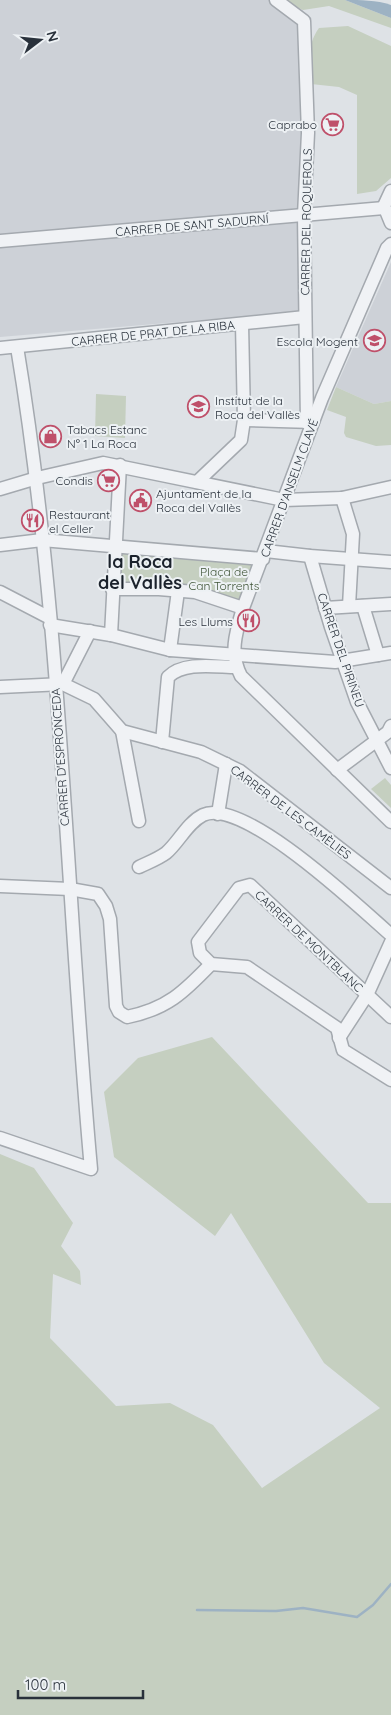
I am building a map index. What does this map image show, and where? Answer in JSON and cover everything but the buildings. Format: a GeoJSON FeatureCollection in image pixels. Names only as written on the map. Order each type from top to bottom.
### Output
{"type":"FeatureCollection","features":[{"type":"Feature","properties":{"kind":"street","name":"CARRER DEL ROQUEROLS"},"geometry":{"type":"LineString","coordinates":[[276,0],[304,20],[308,132],[304,215],[305,317],[310,422]]}},
{"type":"Feature","properties":{"kind":"street","name":"CARRER D'ANSELM CLAVÉ"},"geometry":{"type":"LineString","coordinates":[[235,661],[236,631],[243,608],[284,500],[310,422],[389,246],[388,217],[385,200],[391,191]]}},
{"type":"Feature","properties":{"kind":"street","name":"CARRER DE SANT SADURNÍ"},"geometry":{"type":"LineString","coordinates":[[0,241],[304,215],[388,217]]}},
{"type":"Feature","properties":{"kind":"street","name":"CARRER DE PRAT DE LA RIBA"},"geometry":{"type":"LineString","coordinates":[[0,348],[305,317]]}},
{"type":"Feature","properties":{"kind":"street"},"geometry":{"type":"LineString","coordinates":[[198,482],[241,440],[244,420],[242,324]]}},
{"type":"Feature","properties":{"kind":"street","name":"CARRER D'ESPRONCEDA"},"geometry":{"type":"LineString","coordinates":[[0,1138],[90,1168],[70,889],[59,684],[50,621],[37,478],[17,347]]}},
{"type":"Feature","properties":{"kind":"street"},"geometry":{"type":"LineString","coordinates":[[244,420],[310,422]]}},
{"type":"Feature","properties":{"kind":"street"},"geometry":{"type":"LineString","coordinates":[[0,489],[37,478],[103,463],[284,500],[342,498],[391,487]]}},
{"type":"Feature","properties":{"kind":"street"},"geometry":{"type":"LineString","coordinates":[[111,635],[120,465]]}},
{"type":"Feature","properties":{"kind":"street"},"geometry":{"type":"LineString","coordinates":[[342,498],[352,534],[349,606]]}},
{"type":"Feature","properties":{"kind":"street"},"geometry":{"type":"LineString","coordinates":[[0,545],[42,540],[391,562]]}},
{"type":"Feature","properties":{"kind":"street","name":"CARRER DEL PIRINEU"},"geometry":{"type":"LineString","coordinates":[[310,556],[325,608],[357,702],[391,768]]}},
{"type":"Feature","properties":{"kind":"street"},"geometry":{"type":"LineString","coordinates":[[112,589],[195,592],[243,608]]}},
{"type":"Feature","properties":{"kind":"street"},"geometry":{"type":"LineString","coordinates":[[170,650],[178,591]]}},
{"type":"Feature","properties":{"kind":"street"},"geometry":{"type":"LineString","coordinates":[[0,592],[50,621],[170,650],[235,661]]}},
{"type":"Feature","properties":{"kind":"street"},"geometry":{"type":"LineString","coordinates":[[325,608],[391,604]]}},
{"type":"Feature","properties":{"kind":"street"},"geometry":{"type":"LineString","coordinates":[[363,606],[378,655]]}},
{"type":"Feature","properties":{"kind":"street"},"geometry":{"type":"LineString","coordinates":[[59,684],[90,632]]}},
{"type":"Feature","properties":{"kind":"street"},"geometry":{"type":"LineString","coordinates":[[162,742],[168,676],[175,670],[235,661],[335,662],[391,652]]}},
{"type":"Feature","properties":{"kind":"street"},"geometry":{"type":"LineString","coordinates":[[235,661],[241,676],[391,822]]}},
{"type":"Feature","properties":{"kind":"street"},"geometry":{"type":"LineString","coordinates":[[0,687],[59,684],[94,699],[122,731],[139,822]]}},
{"type":"Feature","properties":{"kind":"street"},"geometry":{"type":"LineString","coordinates":[[337,770],[388,732],[391,726]]}},
{"type":"Feature","properties":{"kind":"street","name":"CARRER DE LES CAMÈLIES"},"geometry":{"type":"LineString","coordinates":[[122,731],[201,752],[240,771],[391,888]]}},
{"type":"Feature","properties":{"kind":"street"},"geometry":{"type":"LineString","coordinates":[[218,814],[226,764]]}},
{"type":"Feature","properties":{"kind":"street"},"geometry":{"type":"LineString","coordinates":[[138,867],[165,854],[190,826],[204,815],[218,814],[247,823],[304,859],[391,935]]}},
{"type":"Feature","properties":{"kind":"street","name":"CARRER DE MONTBLANC"},"geometry":{"type":"LineString","coordinates":[[211,964],[200,953],[198,942],[238,888],[250,885],[391,1017]]}},
{"type":"Feature","properties":{"kind":"street"},"geometry":{"type":"LineString","coordinates":[[0,886],[70,889],[98,894],[106,906],[110,919],[116,1006],[119,1012],[127,1017],[160,1008],[180,996],[211,964],[247,968],[337,1028],[342,1050],[391,1080]]}},
{"type":"Feature","properties":{"kind":"street"},"geometry":{"type":"LineString","coordinates":[[339,1038],[366,995],[391,942]]}},
{"type":"Feature","properties":{"kind":"shaded area"},"geometry":{"type":"Polygon","coordinates":[[[0,0],[281,0],[303,10],[298,312],[0,337],[0,0]]]}},
{"type":"Feature","properties":{"kind":"shaded area","name":"Escola Mogent"},"geometry":{"type":"Polygon","coordinates":[[[391,262],[391,401],[374,404],[336,387],[391,262]]]}},
{"type":"Feature","properties":{"kind":"green space"},"geometry":{"type":"Polygon","coordinates":[[[281,0],[345,0],[391,18],[391,28],[329,6],[303,10],[281,0]]]}},
{"type":"Feature","properties":{"kind":"green space"},"geometry":{"type":"Polygon","coordinates":[[[348,26],[391,46],[391,178],[376,191],[357,194],[357,95],[339,87],[311,84],[310,69],[310,48],[319,28],[348,26]]]}},
{"type":"Feature","properties":{"kind":"green space"},"geometry":{"type":"Polygon","coordinates":[[[336,387],[374,404],[391,401],[391,445],[376,446],[346,437],[344,433],[346,417],[327,410],[336,387]]]}},
{"type":"Feature","properties":{"kind":"green space"},"geometry":{"type":"Polygon","coordinates":[[[96,394],[126,396],[125,438],[95,436],[96,394]]]}},
{"type":"Feature","properties":{"kind":"green space","name":"Plaça de Can Torrents"},"geometry":{"type":"Polygon","coordinates":[[[117,547],[247,558],[253,566],[239,607],[195,592],[113,586],[117,547]]]}},
{"type":"Feature","properties":{"kind":"green space"},"geometry":{"type":"Polygon","coordinates":[[[385,778],[391,785],[391,808],[371,789],[385,778]]]}},
{"type":"Feature","properties":{"kind":"green space"},"geometry":{"type":"Polygon","coordinates":[[[212,1037],[368,1203],[391,1203],[391,1715],[0,1715],[0,1154],[34,1168],[73,1223],[61,1246],[80,1271],[81,1285],[53,1274],[50,1338],[116,1406],[170,1403],[213,1425],[262,1488],[380,1408],[324,1363],[231,1213],[215,1236],[114,1157],[104,1092],[138,1058],[212,1037]]]}},
{"type":"Feature","properties":{"kind":"water"},"geometry":{"type":"Polygon","coordinates":[[[345,0],[374,1],[391,5],[391,18],[345,0]]]}},
{"type":"Feature","properties":{"kind":"waterway"},"geometry":{"type":"LineString","coordinates":[[197,1610],[276,1611],[303,1608],[357,1617],[373,1605],[391,1584]]}},
{"type":"Feature","properties":{"kind":"place","name":"Caprabo"},"geometry":{"type":"Point","coordinates":[333,124]}},
{"type":"Feature","properties":{"kind":"place","name":"Escola Mogent"},"geometry":{"type":"Point","coordinates":[374,341]}},
{"type":"Feature","properties":{"kind":"place","name":"Institut de la Roca del Vallès"},"geometry":{"type":"Point","coordinates":[199,407]}},
{"type":"Feature","properties":{"kind":"place","name":"Tabacs Estanc Nº 1 La Roca"},"geometry":{"type":"Point","coordinates":[51,436]}},
{"type":"Feature","properties":{"kind":"place","name":"Condis"},"geometry":{"type":"Point","coordinates":[109,480]}},
{"type":"Feature","properties":{"kind":"place","name":"Ajuntament de la Roca del Vallès"},"geometry":{"type":"Point","coordinates":[140,500]}},
{"type":"Feature","properties":{"kind":"place","name":"Restaurant el Celler"},"geometry":{"type":"Point","coordinates":[33,521]}},
{"type":"Feature","properties":{"kind":"place","name":"Les Llums"},"geometry":{"type":"Point","coordinates":[249,621]}},
{"type":"Feature","properties":{"kind":"district","name":"la Roca del Vallès"},"geometry":{"type":"Point","coordinates":[140,571]}}]}
